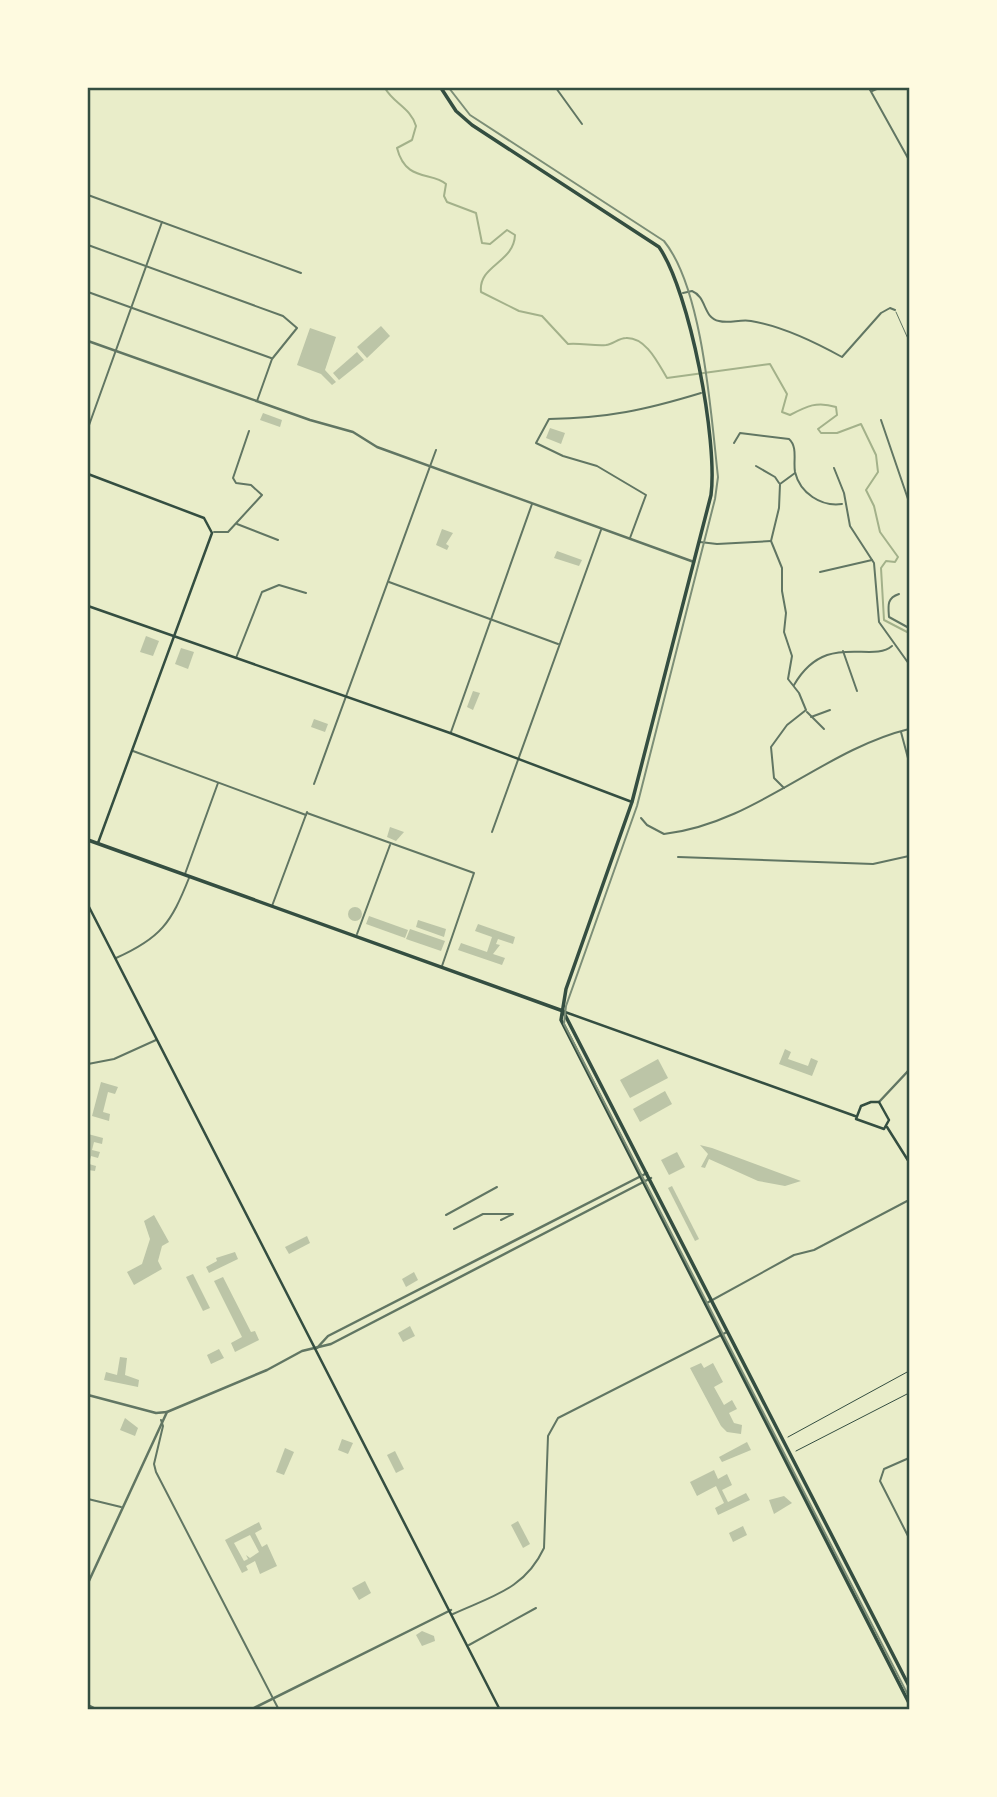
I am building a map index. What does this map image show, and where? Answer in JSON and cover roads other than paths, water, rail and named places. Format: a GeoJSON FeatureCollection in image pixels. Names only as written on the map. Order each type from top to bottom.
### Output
{"type":"FeatureCollection","features":[{"type":"Feature","properties":{"kind":"main road"},"geometry":{"type":"LineString","coordinates":[[441,88],[456,111],[472,125],[659,247],[680,294],[698,365],[713,479],[632,803],[566,989],[563,1027],[909,1703]]}},
{"type":"Feature","properties":{"kind":"main road"},"geometry":{"type":"LineString","coordinates":[[88,474],[204,518],[212,533],[98,844]]}},
{"type":"Feature","properties":{"kind":"main road"},"geometry":{"type":"LineString","coordinates":[[88,606],[450,733],[632,803]]}},
{"type":"Feature","properties":{"kind":"main road"},"geometry":{"type":"LineString","coordinates":[[88,840],[855,1116],[864,1124],[881,1129],[887,1127]]}},
{"type":"Feature","properties":{"kind":"main road"},"geometry":{"type":"LineString","coordinates":[[88,905],[500,1710]]}},
{"type":"Feature","properties":{"kind":"main road"},"geometry":{"type":"LineString","coordinates":[[563,1011],[657,1189],[909,1686]]}},
{"type":"Feature","properties":{"kind":"main road"},"geometry":{"type":"LineString","coordinates":[[855,1116],[861,1106],[879,1102],[889,1120],[887,1127],[909,1162]]}},
{"type":"Feature","properties":{"kind":"street"},"geometry":{"type":"LineString","coordinates":[[556,88],[582,124]]}},
{"type":"Feature","properties":{"kind":"street"},"geometry":{"type":"LineString","coordinates":[[869,88],[909,160]]}},
{"type":"Feature","properties":{"kind":"street"},"geometry":{"type":"LineString","coordinates":[[872,92],[879,88]]}},
{"type":"Feature","properties":{"kind":"street"},"geometry":{"type":"LineString","coordinates":[[88,195],[301,273]]}},
{"type":"Feature","properties":{"kind":"street"},"geometry":{"type":"LineString","coordinates":[[88,428],[162,222]]}},
{"type":"Feature","properties":{"kind":"street"},"geometry":{"type":"LineString","coordinates":[[88,245],[283,316],[297,328],[272,359],[257,401]]}},
{"type":"Feature","properties":{"kind":"street"},"geometry":{"type":"LineString","coordinates":[[680,294],[692,291],[697,293],[710,317],[718,321],[741,320],[771,326],[842,357],[873,320],[885,310],[895,310]]}},
{"type":"Feature","properties":{"kind":"street"},"geometry":{"type":"LineString","coordinates":[[88,292],[272,359]]}},
{"type":"Feature","properties":{"kind":"street"},"geometry":{"type":"LineString","coordinates":[[88,341],[310,420],[353,432],[366,443],[694,562]]}},
{"type":"Feature","properties":{"kind":"street"},"geometry":{"type":"LineString","coordinates":[[630,539],[646,495],[597,466],[563,456],[536,443],[549,419],[599,419],[702,392]]}},
{"type":"Feature","properties":{"kind":"street"},"geometry":{"type":"LineString","coordinates":[[881,420],[909,502]]}},
{"type":"Feature","properties":{"kind":"street"},"geometry":{"type":"LineString","coordinates":[[212,533],[225,534],[262,495],[258,489],[236,483],[233,478],[249,431]]}},
{"type":"Feature","properties":{"kind":"street"},"geometry":{"type":"LineString","coordinates":[[734,443],[740,433],[789,439],[794,445],[795,473],[809,494],[823,504],[844,504]]}},
{"type":"Feature","properties":{"kind":"street"},"geometry":{"type":"LineString","coordinates":[[314,785],[436,450]]}},
{"type":"Feature","properties":{"kind":"street"},"geometry":{"type":"LineString","coordinates":[[756,466],[775,477],[780,484],[779,508],[771,541],[782,568],[781,584],[786,614],[784,632],[792,656],[788,679],[806,711],[824,729]]}},
{"type":"Feature","properties":{"kind":"street"},"geometry":{"type":"LineString","coordinates":[[834,468],[844,493],[844,504],[854,533],[873,559],[877,615],[909,664]]}},
{"type":"Feature","properties":{"kind":"street"},"geometry":{"type":"LineString","coordinates":[[780,484],[795,473]]}},
{"type":"Feature","properties":{"kind":"street"},"geometry":{"type":"LineString","coordinates":[[450,733],[533,502]]}},
{"type":"Feature","properties":{"kind":"street"},"geometry":{"type":"LineString","coordinates":[[236,524],[278,540]]}},
{"type":"Feature","properties":{"kind":"street"},"geometry":{"type":"LineString","coordinates":[[492,832],[601,529]]}},
{"type":"Feature","properties":{"kind":"street"},"geometry":{"type":"LineString","coordinates":[[699,541],[717,544],[771,541]]}},
{"type":"Feature","properties":{"kind":"street"},"geometry":{"type":"LineString","coordinates":[[820,572],[873,559]]}},
{"type":"Feature","properties":{"kind":"street"},"geometry":{"type":"LineString","coordinates":[[388,581],[559,644]]}},
{"type":"Feature","properties":{"kind":"street"},"geometry":{"type":"LineString","coordinates":[[235,659],[262,592],[279,585],[306,593]]}},
{"type":"Feature","properties":{"kind":"street"},"geometry":{"type":"LineString","coordinates":[[899,594],[888,604],[889,617],[909,628]]}},
{"type":"Feature","properties":{"kind":"street"},"geometry":{"type":"LineString","coordinates":[[793,686],[802,673],[828,654],[842,650],[885,651],[894,644]]}},
{"type":"Feature","properties":{"kind":"street"},"geometry":{"type":"LineString","coordinates":[[842,650],[858,691]]}},
{"type":"Feature","properties":{"kind":"street"},"geometry":{"type":"LineString","coordinates":[[811,717],[830,710]]}},
{"type":"Feature","properties":{"kind":"street"},"geometry":{"type":"LineString","coordinates":[[784,788],[774,778],[771,747],[787,725],[806,711]]}},
{"type":"Feature","properties":{"kind":"street"},"geometry":{"type":"LineString","coordinates":[[641,818],[647,825],[667,834],[725,817],[867,743],[909,729]]}},
{"type":"Feature","properties":{"kind":"street"},"geometry":{"type":"LineString","coordinates":[[900,731],[909,762]]}},
{"type":"Feature","properties":{"kind":"street"},"geometry":{"type":"LineString","coordinates":[[131,751],[474,873],[441,967]]}},
{"type":"Feature","properties":{"kind":"street"},"geometry":{"type":"LineString","coordinates":[[115,958],[142,946],[160,933],[175,911],[218,782]]}},
{"type":"Feature","properties":{"kind":"street"},"geometry":{"type":"LineString","coordinates":[[272,906],[307,813]]}},
{"type":"Feature","properties":{"kind":"street"},"geometry":{"type":"LineString","coordinates":[[356,937],[391,844]]}},
{"type":"Feature","properties":{"kind":"street"},"geometry":{"type":"LineString","coordinates":[[678,857],[873,864],[909,856]]}},
{"type":"Feature","properties":{"kind":"street"},"geometry":{"type":"LineString","coordinates":[[563,1027],[570,1024]]}},
{"type":"Feature","properties":{"kind":"street"},"geometry":{"type":"LineString","coordinates":[[88,1065],[100,1060],[114,1059],[157,1040]]}},
{"type":"Feature","properties":{"kind":"street"},"geometry":{"type":"LineString","coordinates":[[586,1073],[594,1069]]}},
{"type":"Feature","properties":{"kind":"street"},"geometry":{"type":"LineString","coordinates":[[879,1102],[909,1070]]}},
{"type":"Feature","properties":{"kind":"street"},"geometry":{"type":"LineString","coordinates":[[618,1135],[626,1131]]}},
{"type":"Feature","properties":{"kind":"street"},"geometry":{"type":"LineString","coordinates":[[632,1162],[640,1158]]}},
{"type":"Feature","properties":{"kind":"street"},"geometry":{"type":"LineString","coordinates":[[315,1349],[328,1336],[647,1173]]}},
{"type":"Feature","properties":{"kind":"street"},"geometry":{"type":"LineString","coordinates":[[88,1395],[156,1413],[167,1412],[258,1374],[302,1350],[315,1349],[651,1178]]}},
{"type":"Feature","properties":{"kind":"street"},"geometry":{"type":"LineString","coordinates":[[446,1215],[497,1187]]}},
{"type":"Feature","properties":{"kind":"street"},"geometry":{"type":"LineString","coordinates":[[649,1194],[657,1189]]}},
{"type":"Feature","properties":{"kind":"street"},"geometry":{"type":"LineString","coordinates":[[705,1304],[791,1257],[814,1250],[909,1200]]}},
{"type":"Feature","properties":{"kind":"street"},"geometry":{"type":"LineString","coordinates":[[454,1229],[483,1214],[513,1214],[501,1220]]}},
{"type":"Feature","properties":{"kind":"street"},"geometry":{"type":"LineString","coordinates":[[666,1227],[673,1223]]}},
{"type":"Feature","properties":{"kind":"street"},"geometry":{"type":"LineString","coordinates":[[472,1263],[476,1268]]}},
{"type":"Feature","properties":{"kind":"street"},"geometry":{"type":"LineString","coordinates":[[694,1284],[702,1280]]}},
{"type":"Feature","properties":{"kind":"street"},"geometry":{"type":"LineString","coordinates":[[399,1300],[402,1306]]}},
{"type":"Feature","properties":{"kind":"street"},"geometry":{"type":"LineString","coordinates":[[250,1710],[524,1580],[544,1548],[548,1436],[558,1418],[727,1331]]}},
{"type":"Feature","properties":{"kind":"street"},"geometry":{"type":"LineString","coordinates":[[760,1412],[767,1408]]}},
{"type":"Feature","properties":{"kind":"street"},"geometry":{"type":"LineString","coordinates":[[88,1583],[167,1412]]}},
{"type":"Feature","properties":{"kind":"street"},"geometry":{"type":"LineString","coordinates":[[161,1420],[163,1426],[154,1464],[156,1472],[279,1710]]}},
{"type":"Feature","properties":{"kind":"street"},"geometry":{"type":"LineString","coordinates":[[909,1458],[884,1469],[880,1481],[909,1538]]}},
{"type":"Feature","properties":{"kind":"street"},"geometry":{"type":"LineString","coordinates":[[88,1499],[121,1507]]}},
{"type":"Feature","properties":{"kind":"street"},"geometry":{"type":"LineString","coordinates":[[828,1546],[836,1542]]}},
{"type":"Feature","properties":{"kind":"street"},"geometry":{"type":"LineString","coordinates":[[840,1568],[847,1564]]}},
{"type":"Feature","properties":{"kind":"street"},"geometry":{"type":"LineString","coordinates":[[88,1566],[94,1567]]}},
{"type":"Feature","properties":{"kind":"street"},"geometry":{"type":"LineString","coordinates":[[852,1591],[859,1587]]}},
{"type":"Feature","properties":{"kind":"street"},"geometry":{"type":"LineString","coordinates":[[468,1646],[536,1608]]}},
{"type":"Feature","properties":{"kind":"street"},"geometry":{"type":"LineString","coordinates":[[864,1614],[871,1611]]}},
{"type":"Feature","properties":{"kind":"street"},"geometry":{"type":"LineString","coordinates":[[875,1637],[882,1633]]}},
{"type":"Feature","properties":{"kind":"street"},"geometry":{"type":"LineString","coordinates":[[883,1652],[890,1649]]}},
{"type":"Feature","properties":{"kind":"street"},"geometry":{"type":"LineString","coordinates":[[897,1679],[904,1675]]}},
{"type":"Feature","properties":{"kind":"street"},"geometry":{"type":"LineString","coordinates":[[88,1705],[98,1710]]}},
{"type":"Feature","properties":{"kind":"lane"},"geometry":{"type":"LineString","coordinates":[[895,310],[909,341]]}},
{"type":"Feature","properties":{"kind":"waterway"},"geometry":{"type":"LineString","coordinates":[[385,88],[410,115],[416,126],[412,140],[397,148],[406,167],[440,180],[446,184],[444,196],[447,202],[476,213],[482,243],[490,244],[507,230],[515,235],[509,252],[485,276],[481,292],[519,311],[542,316],[568,344],[606,345],[626,338],[640,342],[651,352],[667,378],[770,364],[787,394],[782,412],[790,415],[818,405],[836,407],[837,415],[818,429],[821,433],[837,433],[861,424],[876,455],[878,472],[866,490],[874,506],[880,532],[898,557],[895,562],[886,561],[881,568],[884,620],[909,633]]}},
{"type":"Feature","properties":{"kind":"tram line"},"geometry":{"type":"LineString","coordinates":[[449,88],[470,115],[664,241],[677,262],[688,289],[708,388],[718,477],[715,499],[637,806],[566,1006],[564,1024],[909,1697]]}}]}
